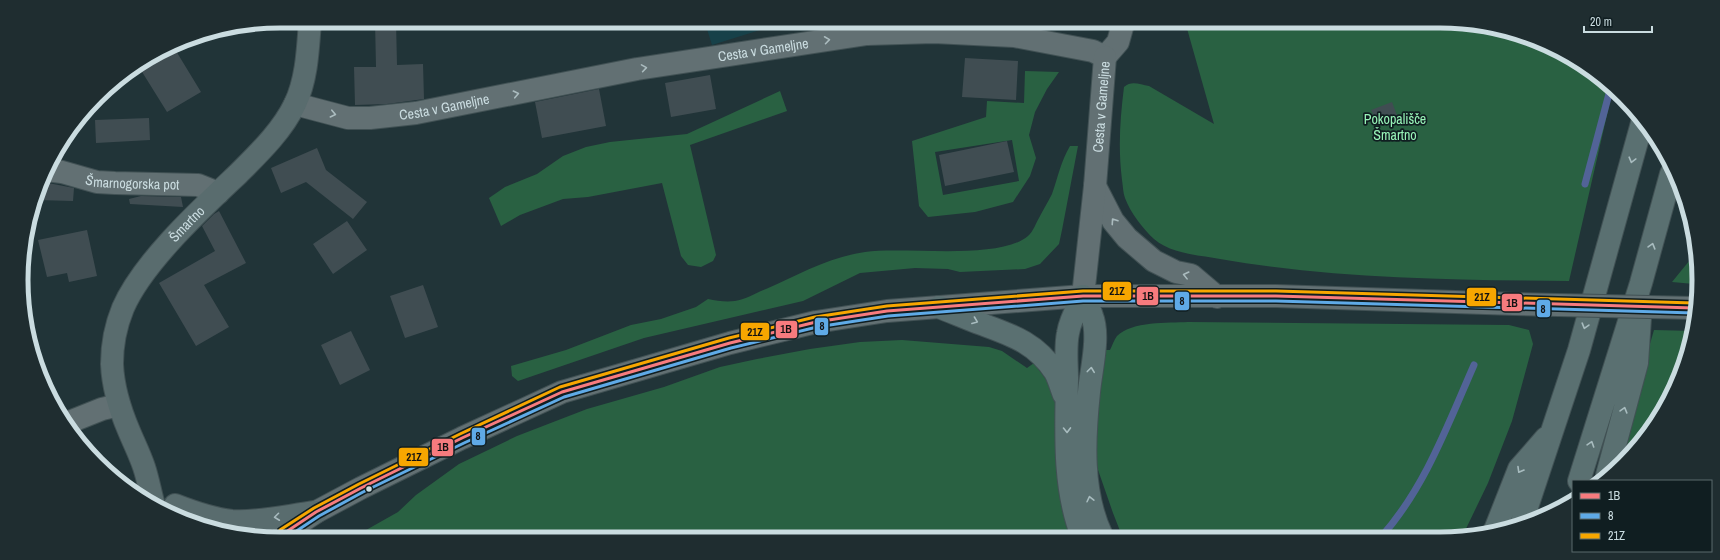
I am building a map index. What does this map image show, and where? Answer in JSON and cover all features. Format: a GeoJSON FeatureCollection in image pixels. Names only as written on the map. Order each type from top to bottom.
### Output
{"type":"FeatureCollection","features":[{"type":"Feature","properties":{"kind":"highway"},"geometry":{"type":"LineString","coordinates":[[1523,518],[1579,350],[1641,128]]}},
{"type":"Feature","properties":{"kind":"highway"},"geometry":{"type":"LineString","coordinates":[[1579,480],[1642,283],[1670,178]]}},
{"type":"Feature","properties":{"kind":"highway"},"geometry":{"type":"LineString","coordinates":[[1609,466],[1637,363],[1642,283]]}},
{"type":"Feature","properties":{"kind":"highway"},"geometry":{"type":"LineString","coordinates":[[1081,532],[1076,515],[1069,471],[1066,402],[1068,333],[1074,313],[1083,296]]}},
{"type":"Feature","properties":{"kind":"highway"},"geometry":{"type":"LineString","coordinates":[[1083,296],[1093,317],[1095,334],[1086,419],[1087,482],[1090,500],[1101,532]]}},
{"type":"Feature","properties":{"kind":"highway"},"geometry":{"type":"LineString","coordinates":[[939,307],[1002,331],[1029,345],[1044,358],[1056,374],[1066,402]]}},
{"type":"Feature","properties":{"kind":"highway"},"geometry":{"type":"LineString","coordinates":[[1497,525],[1519,469],[1554,429]]}},
{"type":"Feature","properties":{"kind":"main road","name":"Šmartno"},"geometry":{"type":"LineString","coordinates":[[144,467],[119,405],[114,388],[112,364],[117,325],[123,308],[134,288],[151,265],[175,238],[274,136],[295,104],[304,73],[308,28]]}},
{"type":"Feature","properties":{"kind":"main road"},"geometry":{"type":"LineString","coordinates":[[144,467],[178,509],[232,521],[316,512]]}},
{"type":"Feature","properties":{"kind":"main road"},"geometry":{"type":"LineString","coordinates":[[144,467],[152,497]]}},
{"type":"Feature","properties":{"kind":"street"},"geometry":{"type":"LineString","coordinates":[[1105,57],[1118,42],[1122,28]]}},
{"type":"Feature","properties":{"kind":"street","name":"Cesta v Gameljne"},"geometry":{"type":"LineString","coordinates":[[295,104],[348,118],[370,118],[416,113],[637,69],[867,34],[934,32],[1014,36],[1093,51],[1105,57],[1096,186],[1083,296]]}},
{"type":"Feature","properties":{"kind":"street","name":"Šmarnogorska pot"},"geometry":{"type":"LineString","coordinates":[[53,171],[98,182],[198,185],[218,193]]}},
{"type":"Feature","properties":{"kind":"street","name":"Cesta v Gameljne"},"geometry":{"type":"LineString","coordinates":[[1096,186],[1113,221],[1126,238],[1154,261],[1176,272],[1191,275],[1217,297]]}},
{"type":"Feature","properties":{"kind":"street"},"geometry":{"type":"LineString","coordinates":[[286,532],[316,512],[462,438],[562,392],[722,345],[816,322],[887,311],[1083,296],[1276,296],[1690,308]]}},
{"type":"Feature","properties":{"kind":"street"},"geometry":{"type":"LineString","coordinates":[[71,421],[102,409],[119,405]]}},
{"type":"Feature","properties":{"kind":"shaded area"},"geometry":{"type":"Polygon","coordinates":[[[707,28],[766,28],[712,45],[707,28]]]}},
{"type":"Feature","properties":{"kind":"green space","name":"Pokopališče Šmartno"},"geometry":{"type":"Polygon","coordinates":[[[1187,28],[1440,28],[1473,30],[1521,41],[1551,54],[1580,70],[1611,96],[1569,281],[1438,279],[1307,271],[1263,266],[1194,255],[1169,248],[1154,239],[1141,225],[1130,209],[1124,196],[1120,145],[1124,87],[1133,83],[1149,86],[1214,124],[1187,28]]]}},
{"type":"Feature","properties":{"kind":"green space"},"geometry":{"type":"Polygon","coordinates":[[[1025,71],[1059,72],[1047,89],[1035,112],[1029,135],[1036,158],[1030,176],[1013,202],[975,212],[928,217],[919,206],[912,141],[986,117],[987,101],[1024,103],[1025,71]],[[1012,140],[935,152],[943,195],[1019,181],[1012,140]]]}},
{"type":"Feature","properties":{"kind":"green space"},"geometry":{"type":"Polygon","coordinates":[[[780,91],[787,111],[690,145],[716,255],[713,261],[701,267],[688,265],[681,256],[662,183],[588,197],[563,199],[520,215],[501,226],[489,198],[505,187],[537,174],[563,156],[586,147],[610,142],[687,134],[780,91]]]}},
{"type":"Feature","properties":{"kind":"green space"},"geometry":{"type":"Polygon","coordinates":[[[1070,146],[1078,146],[1059,244],[1040,264],[1025,269],[960,272],[948,269],[915,268],[860,273],[803,301],[644,338],[518,381],[512,376],[511,366],[566,350],[631,325],[661,319],[696,307],[708,299],[718,301],[735,301],[743,299],[826,262],[852,254],[882,251],[974,250],[996,248],[1014,244],[1028,236],[1033,230],[1052,194],[1062,163],[1070,146]]]}},
{"type":"Feature","properties":{"kind":"green space"},"geometry":{"type":"Polygon","coordinates":[[[1691,259],[1692,284],[1672,282],[1691,259]]]}},
{"type":"Feature","properties":{"kind":"green space"},"geometry":{"type":"Polygon","coordinates":[[[1161,323],[1509,325],[1529,330],[1533,344],[1512,421],[1488,483],[1465,530],[1440,532],[1120,532],[1097,467],[1096,400],[1103,350],[1110,350],[1117,336],[1124,331],[1141,325],[1161,323]]]}},
{"type":"Feature","properties":{"kind":"green space"},"geometry":{"type":"Polygon","coordinates":[[[1654,330],[1687,331],[1679,361],[1658,406],[1650,420],[1619,457],[1654,330]]]}},
{"type":"Feature","properties":{"kind":"green space"},"geometry":{"type":"Polygon","coordinates":[[[902,340],[989,347],[1002,351],[1027,368],[1034,363],[1047,381],[1055,398],[1056,422],[1071,532],[363,532],[398,512],[416,495],[459,464],[517,436],[587,409],[664,387],[720,367],[810,349],[860,342],[902,340]]]}},
{"type":"Feature","properties":{"kind":"building"},"geometry":{"type":"Polygon","coordinates":[[[375,28],[396,28],[397,65],[423,64],[424,99],[387,104],[355,105],[354,67],[376,67],[375,28]]]}},
{"type":"Feature","properties":{"kind":"building"},"geometry":{"type":"Polygon","coordinates":[[[176,51],[201,92],[167,112],[141,70],[176,51]]]}},
{"type":"Feature","properties":{"kind":"building"},"geometry":{"type":"Polygon","coordinates":[[[965,58],[1018,61],[1016,100],[962,97],[965,58]]]}},
{"type":"Feature","properties":{"kind":"building"},"geometry":{"type":"Polygon","coordinates":[[[710,75],[716,109],[671,117],[665,83],[710,75]]]}},
{"type":"Feature","properties":{"kind":"building"},"geometry":{"type":"Polygon","coordinates":[[[599,89],[606,126],[542,138],[535,102],[599,89]]]}},
{"type":"Feature","properties":{"kind":"building"},"geometry":{"type":"Polygon","coordinates":[[[1392,102],[1398,118],[1378,126],[1371,110],[1392,102]]]}},
{"type":"Feature","properties":{"kind":"building"},"geometry":{"type":"Polygon","coordinates":[[[149,118],[150,140],[96,143],[95,120],[149,118]]]}},
{"type":"Feature","properties":{"kind":"building"},"geometry":{"type":"Polygon","coordinates":[[[1007,141],[1014,172],[945,186],[939,155],[1007,141]]]}},
{"type":"Feature","properties":{"kind":"building"},"geometry":{"type":"Polygon","coordinates":[[[317,148],[326,170],[367,202],[353,219],[306,182],[281,193],[271,168],[317,148]]]}},
{"type":"Feature","properties":{"kind":"building"},"geometry":{"type":"Polygon","coordinates":[[[48,183],[74,188],[73,201],[41,200],[48,183]]]}},
{"type":"Feature","properties":{"kind":"building"},"geometry":{"type":"Polygon","coordinates":[[[141,196],[181,197],[183,207],[130,204],[129,199],[141,196]]]}},
{"type":"Feature","properties":{"kind":"building"},"geometry":{"type":"Polygon","coordinates":[[[219,211],[246,263],[204,285],[229,327],[196,346],[159,283],[215,251],[202,226],[219,211]]]}},
{"type":"Feature","properties":{"kind":"building"},"geometry":{"type":"Polygon","coordinates":[[[347,221],[367,250],[333,274],[313,244],[347,221]]]}},
{"type":"Feature","properties":{"kind":"building"},"geometry":{"type":"Polygon","coordinates":[[[87,230],[97,276],[69,282],[67,273],[47,277],[38,240],[87,230]]]}},
{"type":"Feature","properties":{"kind":"building"},"geometry":{"type":"Polygon","coordinates":[[[423,285],[438,327],[405,338],[390,296],[423,285]]]}},
{"type":"Feature","properties":{"kind":"building"},"geometry":{"type":"Polygon","coordinates":[[[351,331],[370,370],[340,385],[321,345],[351,331]]]}},
{"type":"Feature","properties":{"kind":"waterway"},"geometry":{"type":"LineString","coordinates":[[1585,184],[1609,94]]}},
{"type":"Feature","properties":{"kind":"waterway"},"geometry":{"type":"LineString","coordinates":[[1385,532],[1397,518],[1423,477],[1445,432],[1474,365]]}},
{"type":"Feature","properties":{"kind":"transit line","name":"21Z"},"geometry":{"type":"LineString","coordinates":[[280,530],[314,508],[359,484],[560,387],[729,338],[815,317],[887,306],[1083,291],[1276,291],[1691,303]]}},
{"type":"Feature","properties":{"kind":"transit line","name":"1B"},"geometry":{"type":"LineString","coordinates":[[286,532],[316,512],[361,488],[462,438],[562,392],[730,343],[816,322],[887,311],[1083,296],[1276,296],[1690,308]]}},
{"type":"Feature","properties":{"kind":"transit line","name":"8"},"geometry":{"type":"LineString","coordinates":[[295,532],[319,516],[363,492],[564,397],[731,348],[817,327],[888,316],[1083,301],[1276,301],[1690,313]]}}]}
